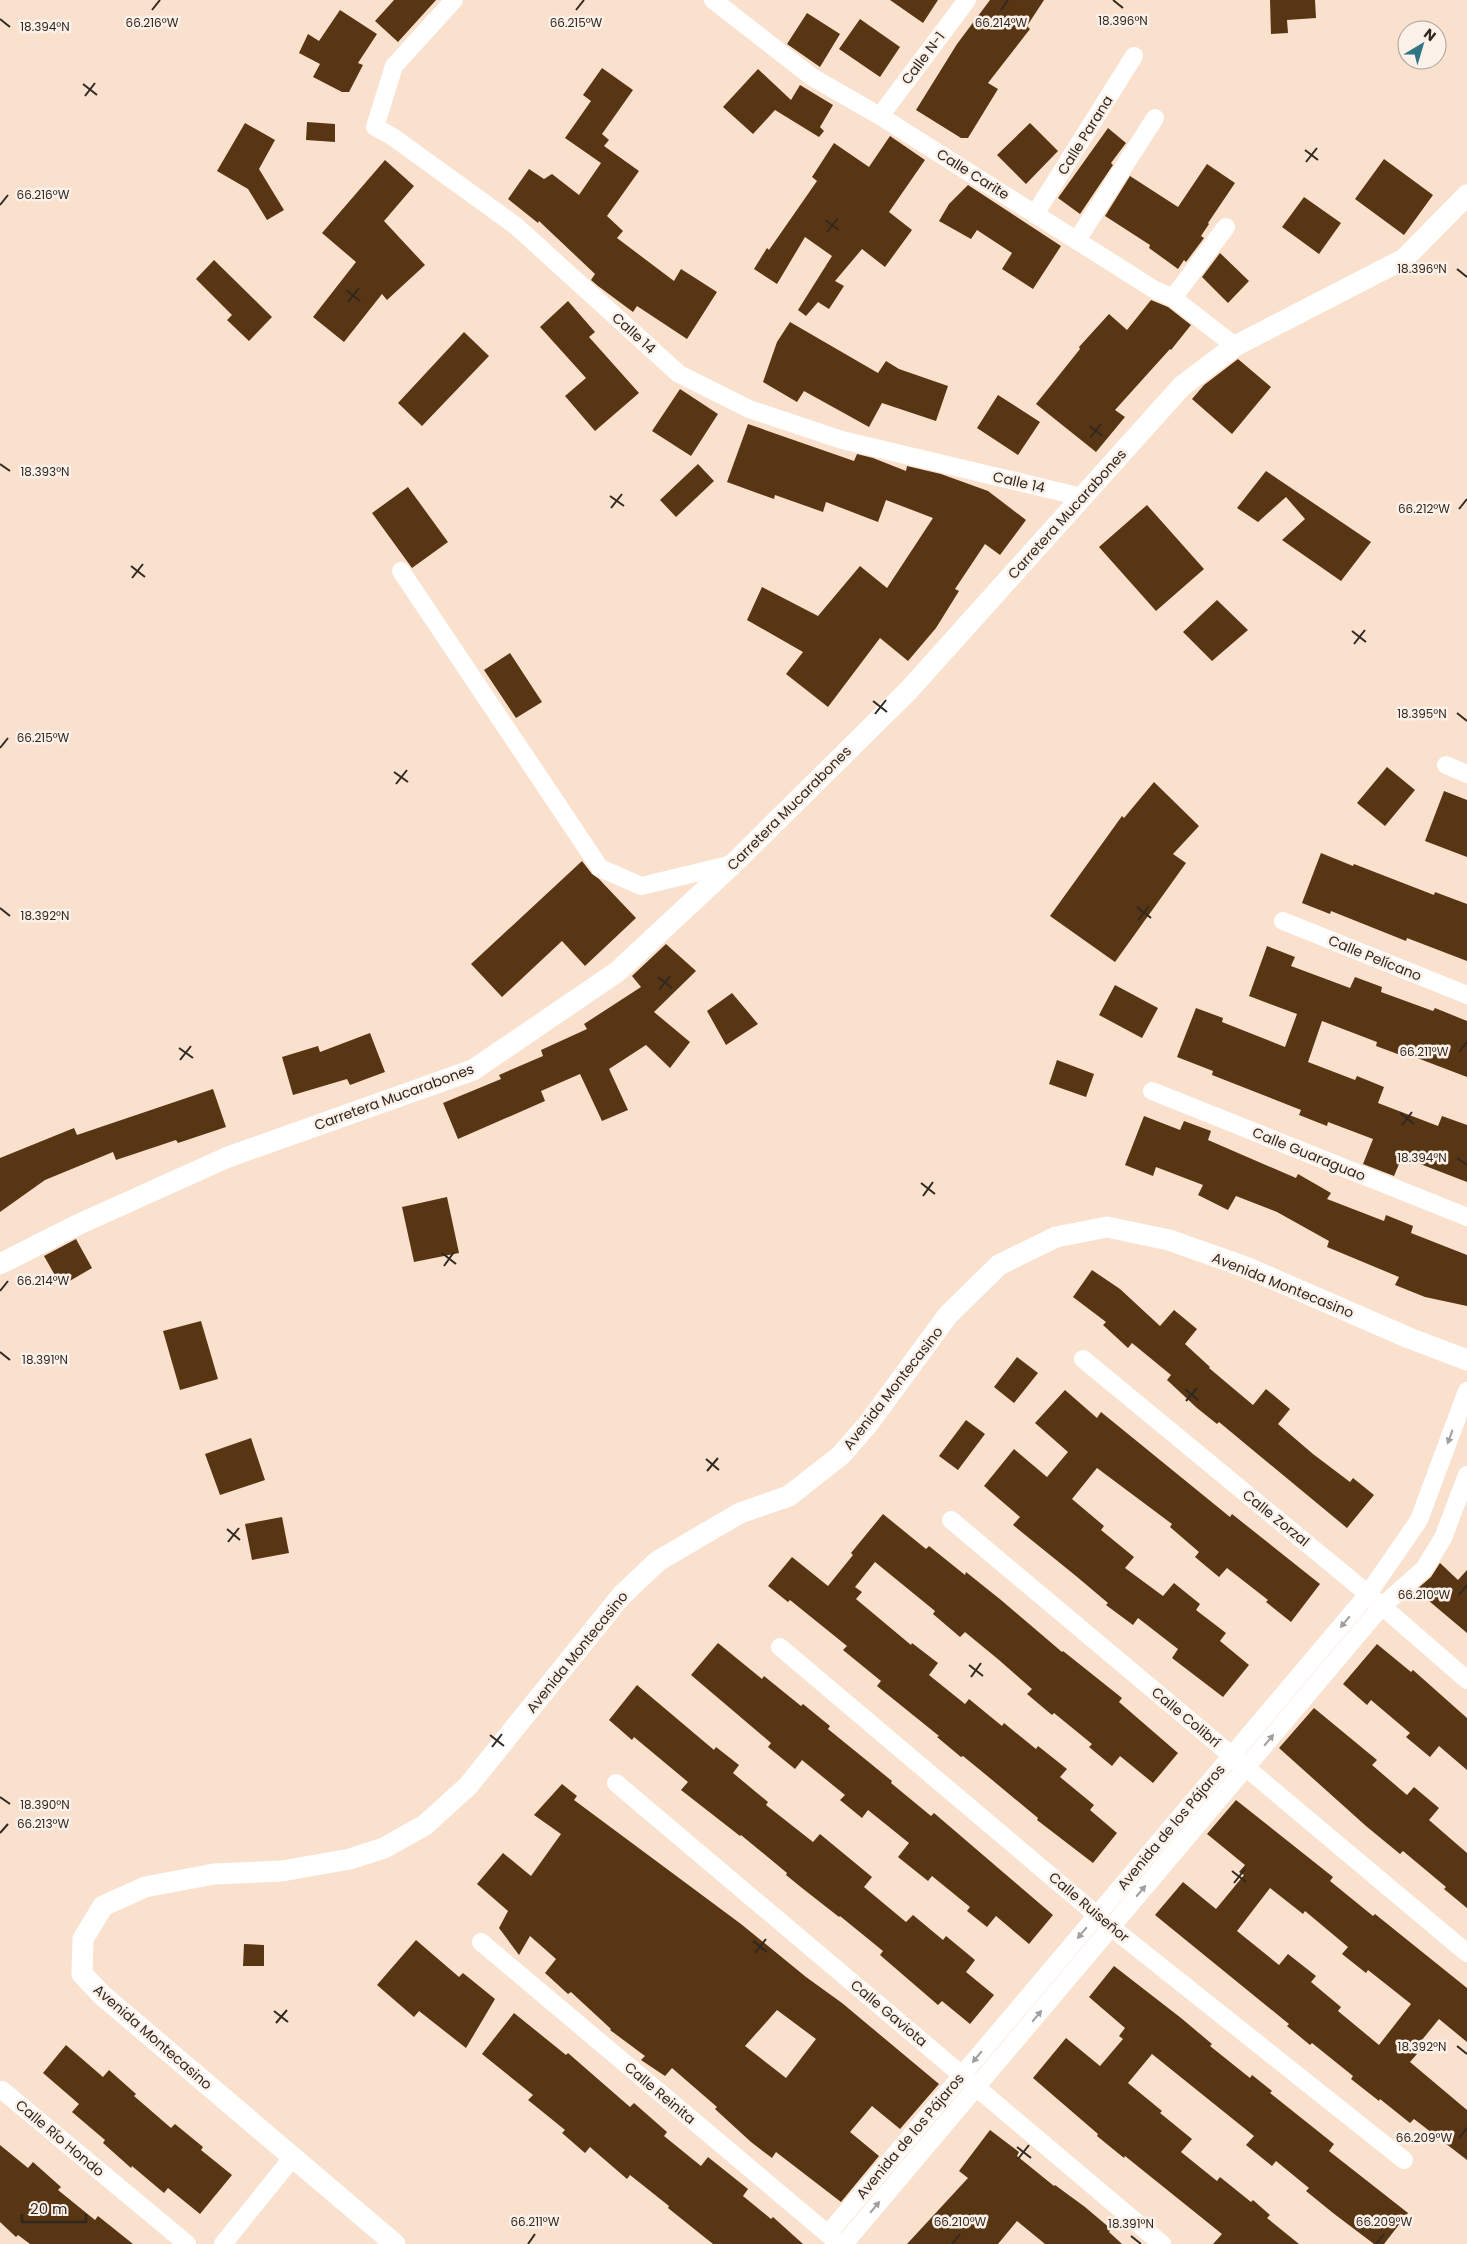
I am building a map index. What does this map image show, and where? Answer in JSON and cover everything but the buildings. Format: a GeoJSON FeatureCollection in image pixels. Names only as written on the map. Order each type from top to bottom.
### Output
{"type":"FeatureCollection","features":[{"type":"Feature","properties":{"kind":"street","name":"Calle 14"},"geometry":{"type":"LineString","coordinates":[[454,0],[394,66],[375,127],[393,137],[516,226],[679,374],[749,409],[842,440],[1082,497]]}},
{"type":"Feature","properties":{"kind":"street","name":"Calle Carite"},"geometry":{"type":"LineString","coordinates":[[713,0],[812,76],[880,116],[1155,290],[1173,298],[1235,346]]}},
{"type":"Feature","properties":{"kind":"street","name":"Calle N-1"},"geometry":{"type":"LineString","coordinates":[[880,116],[966,0]]}},
{"type":"Feature","properties":{"kind":"street","name":"Calle Parana"},"geometry":{"type":"LineString","coordinates":[[1035,214],[1134,56]]}},
{"type":"Feature","properties":{"kind":"street"},"geometry":{"type":"LineString","coordinates":[[1077,240],[1155,118]]}},
{"type":"Feature","properties":{"kind":"street","name":"Carretera Mucarabones"},"geometry":{"type":"LineString","coordinates":[[0,1264],[76,1226],[228,1157],[473,1070],[617,972],[733,864],[908,691],[1182,386],[1235,346],[1404,260],[1467,195]]}},
{"type":"Feature","properties":{"kind":"street"},"geometry":{"type":"LineString","coordinates":[[1173,298],[1226,227]]}},
{"type":"Feature","properties":{"kind":"street"},"geometry":{"type":"LineString","coordinates":[[401,570],[600,868],[641,886],[733,864]]}},
{"type":"Feature","properties":{"kind":"street"},"geometry":{"type":"LineString","coordinates":[[1446,765],[1467,774]]}},
{"type":"Feature","properties":{"kind":"street","name":"Calle Pelícano"},"geometry":{"type":"LineString","coordinates":[[1283,921],[1467,996]]}},
{"type":"Feature","properties":{"kind":"street","name":"Calle Guaraguao"},"geometry":{"type":"LineString","coordinates":[[1152,1091],[1467,1217]]}},
{"type":"Feature","properties":{"kind":"street","name":"Avenida Montecasino"},"geometry":{"type":"LineString","coordinates":[[395,2244],[102,1995],[82,1974],[83,1939],[103,1906],[145,1887],[205,1875],[282,1871],[350,1859],[384,1848],[425,1825],[468,1786],[621,1596],[658,1561],[740,1513],[789,1496],[840,1455],[868,1424],[948,1315],[999,1265],[1056,1237],[1107,1227],[1169,1240],[1248,1268],[1409,1338],[1467,1360]]}},
{"type":"Feature","properties":{"kind":"street","name":"Calle Zorzal"},"geometry":{"type":"LineString","coordinates":[[1083,1359],[1368,1594],[1467,1680]]}},
{"type":"Feature","properties":{"kind":"street","name":"Avenida de los Pájaros"},"geometry":{"type":"LineString","coordinates":[[834,2239],[962,2074],[1368,1594],[1419,1520],[1467,1391]]}},
{"type":"Feature","properties":{"kind":"street","name":"Avenida de los Pájaros"},"geometry":{"type":"LineString","coordinates":[[844,2244],[1382,1606],[1424,1569],[1443,1538],[1467,1475]]}},
{"type":"Feature","properties":{"kind":"street","name":"Calle Colibrí"},"geometry":{"type":"LineString","coordinates":[[951,1520],[1467,1953]]}},
{"type":"Feature","properties":{"kind":"street","name":"Calle Ruiseñor"},"geometry":{"type":"LineString","coordinates":[[780,1647],[1112,1927],[1404,2160]]}},
{"type":"Feature","properties":{"kind":"street","name":"Calle Gaviota"},"geometry":{"type":"LineString","coordinates":[[616,1784],[1162,2244]]}},
{"type":"Feature","properties":{"kind":"street","name":"Calle Reinita"},"geometry":{"type":"LineString","coordinates":[[481,1942],[834,2239]]}},
{"type":"Feature","properties":{"kind":"street","name":"Calle Río Hondo"},"geometry":{"type":"LineString","coordinates":[[2,2090],[187,2244]]}},
{"type":"Feature","properties":{"kind":"street"},"geometry":{"type":"LineString","coordinates":[[223,2244],[293,2157]]}}]}
